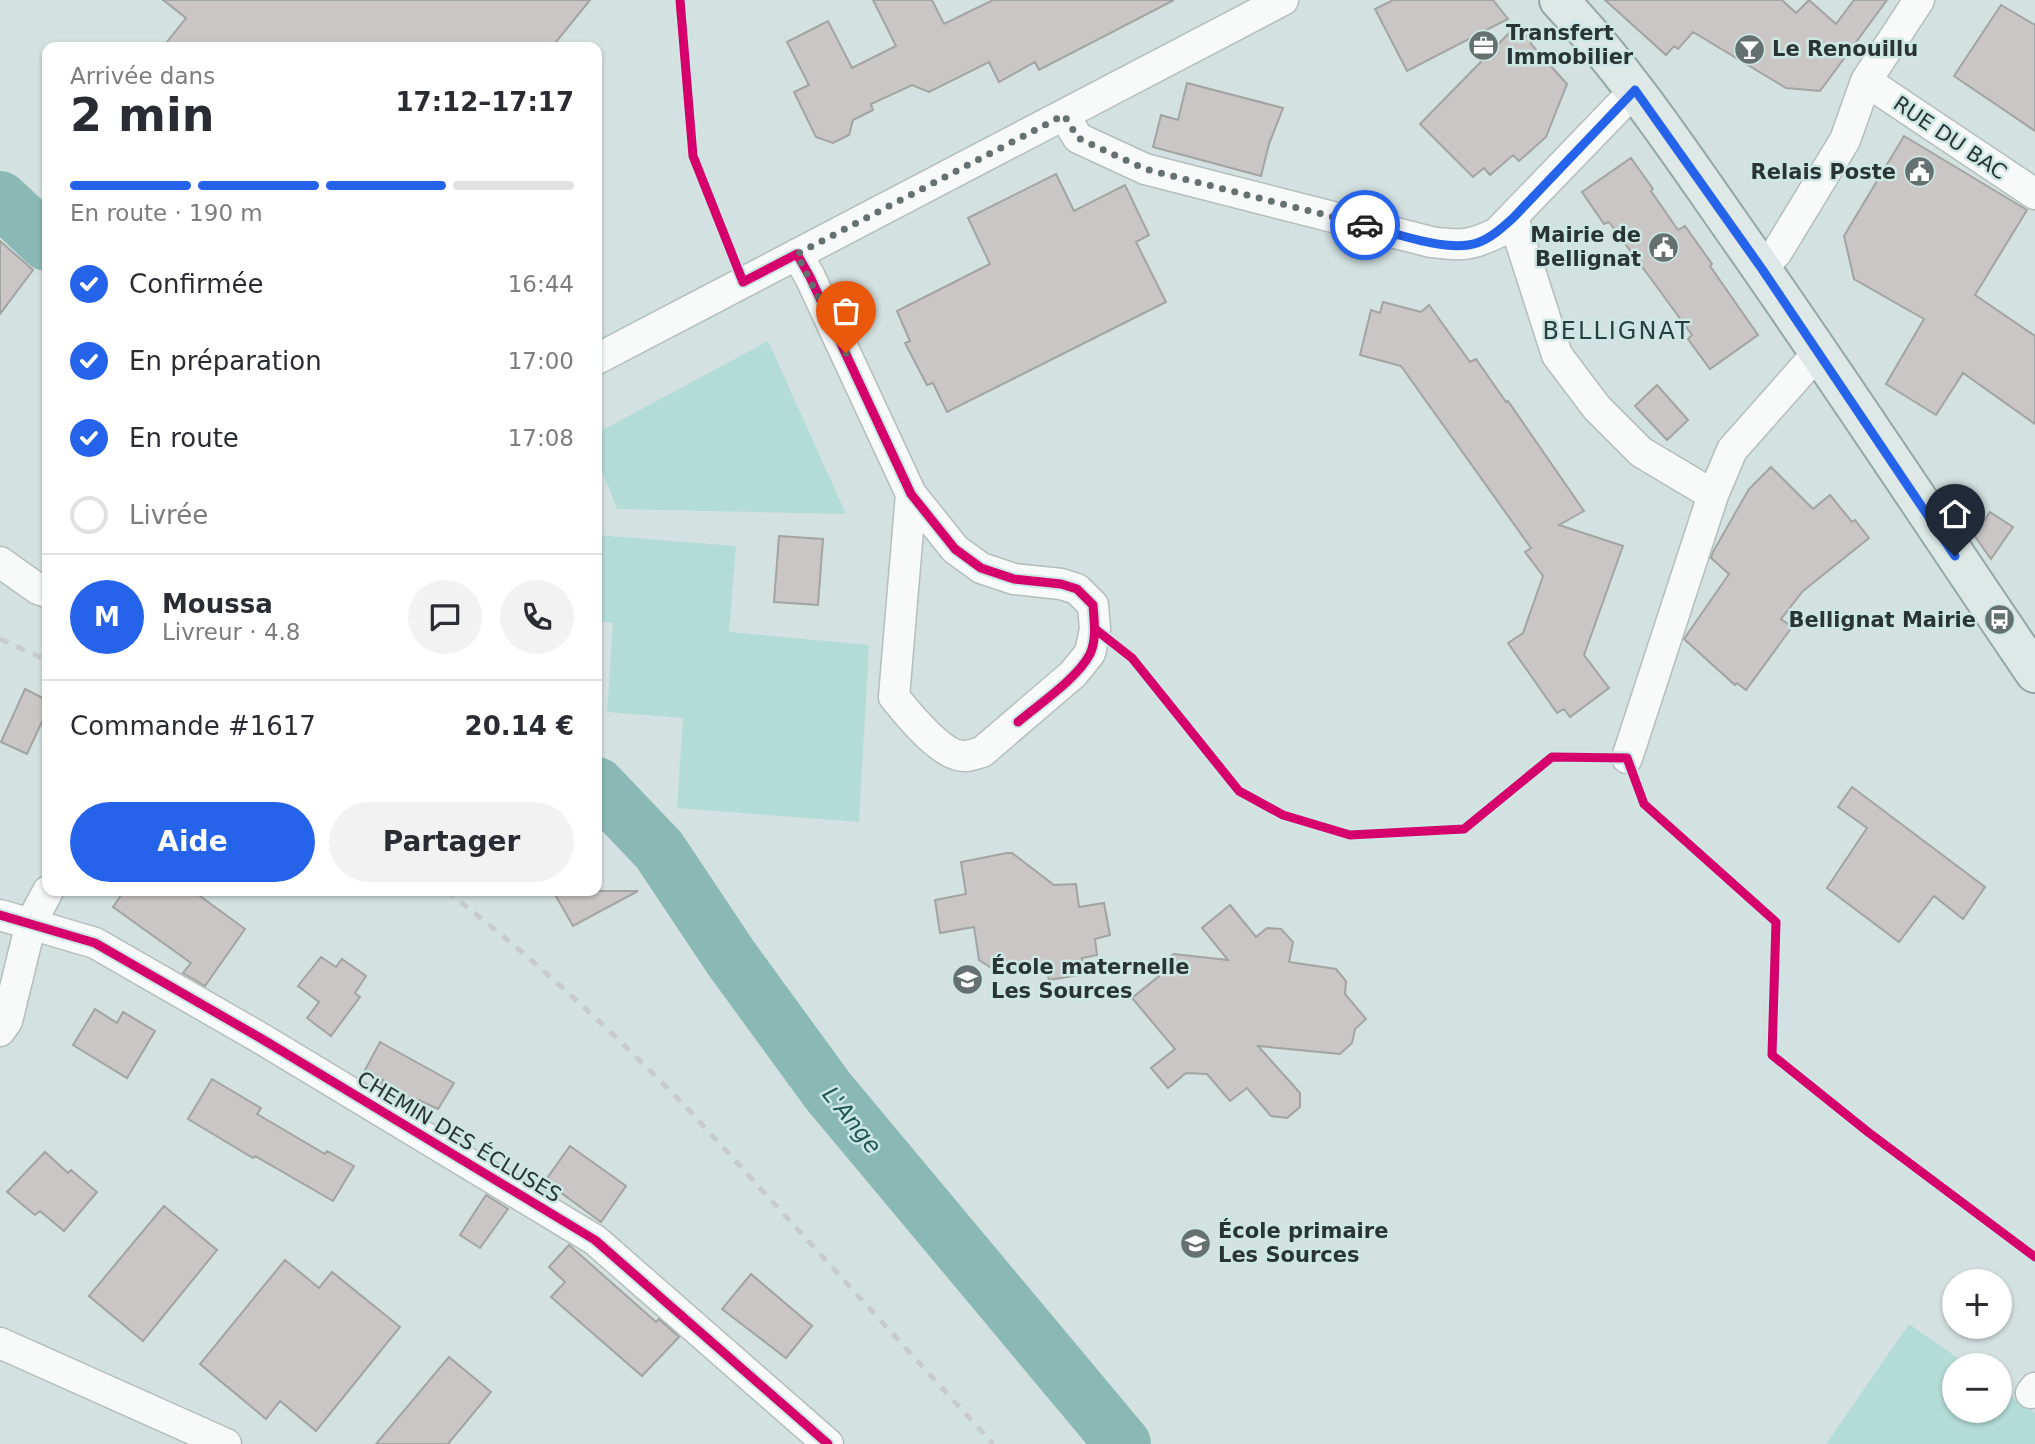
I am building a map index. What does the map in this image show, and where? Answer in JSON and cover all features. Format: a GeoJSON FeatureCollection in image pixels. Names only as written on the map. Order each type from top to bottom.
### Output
{"type":"FeatureCollection","features":[{"type":"Feature","properties":{"kind":"main road"},"geometry":{"type":"LineString","coordinates":[[1559,0],[1601,45],[1635,90],[1762,269],[2035,673]]}},
{"type":"Feature","properties":{"kind":"street"},"geometry":{"type":"LineString","coordinates":[[602,356],[1064,115],[1239,10],[1283,0]]}},
{"type":"Feature","properties":{"kind":"street"},"geometry":{"type":"LineString","coordinates":[[1762,269],[1777,252],[1845,140],[1866,81],[1919,0]]}},
{"type":"Feature","properties":{"kind":"street","name":"RUE DU BAC"},"geometry":{"type":"LineString","coordinates":[[1866,81],[2035,194]]}},
{"type":"Feature","properties":{"kind":"street"},"geometry":{"type":"LineString","coordinates":[[1064,115],[1078,138],[1145,169],[1431,242],[1456,245],[1476,244],[1497,233],[1635,90]]}},
{"type":"Feature","properties":{"kind":"street"},"geometry":{"type":"LineString","coordinates":[[1513,218],[1557,355],[1597,408],[1641,452],[1713,495]]}},
{"type":"Feature","properties":{"kind":"street"},"geometry":{"type":"LineString","coordinates":[[797,254],[911,494],[955,549],[981,568],[1014,579],[1061,584],[1077,589],[1093,605],[1095,629],[1090,653],[1073,674],[982,752],[963,756],[947,751],[914,721],[894,697],[911,494]]}},
{"type":"Feature","properties":{"kind":"street"},"geometry":{"type":"LineString","coordinates":[[1627,758],[1713,495],[1732,450],[1808,364],[1820,355]]}},
{"type":"Feature","properties":{"kind":"street"},"geometry":{"type":"LineString","coordinates":[[0,562],[42,590]]}},
{"type":"Feature","properties":{"kind":"street"},"geometry":{"type":"LineString","coordinates":[[0,1031],[6,1021],[31,923],[45,896]]}},
{"type":"Feature","properties":{"kind":"street","name":"CHEMIN DES ÉCLUSES"},"geometry":{"type":"LineString","coordinates":[[0,915],[95,943],[595,1240],[828,1444]]}},
{"type":"Feature","properties":{"kind":"street"},"geometry":{"type":"LineString","coordinates":[[0,1343],[226,1444]]}},
{"type":"Feature","properties":{"kind":"green space"},"geometry":{"type":"Polygon","coordinates":[[[768,341],[846,514],[617,509],[602,471],[602,430],[768,341]]]}},
{"type":"Feature","properties":{"kind":"green space"},"geometry":{"type":"Polygon","coordinates":[[[602,535],[736,546],[729,632],[869,645],[859,822],[677,808],[683,718],[607,712],[613,623],[602,622],[602,535]]]}},
{"type":"Feature","properties":{"kind":"green space"},"geometry":{"type":"Polygon","coordinates":[[[1909,1324],[1951,1353],[1942,1353],[1942,1423],[2012,1423],[2012,1397],[2035,1413],[2035,1444],[1826,1444],[1909,1324]]]}},
{"type":"Feature","properties":{"kind":"building"},"geometry":{"type":"Polygon","coordinates":[[[163,0],[590,0],[556,42],[167,42],[186,18],[163,0]]]}},
{"type":"Feature","properties":{"kind":"building"},"geometry":{"type":"Polygon","coordinates":[[[873,0],[932,0],[944,24],[993,0],[1174,0],[1039,70],[1035,62],[999,82],[989,62],[929,92],[912,85],[871,104],[873,110],[853,120],[849,135],[833,143],[816,137],[794,92],[809,85],[787,42],[828,21],[852,68],[896,46],[873,0]]]}},
{"type":"Feature","properties":{"kind":"building"},"geometry":{"type":"Polygon","coordinates":[[[1393,0],[1493,0],[1508,19],[1407,71],[1375,9],[1393,0]]]}},
{"type":"Feature","properties":{"kind":"building"},"geometry":{"type":"Polygon","coordinates":[[[1605,0],[1782,0],[1796,13],[1809,0],[1836,24],[1854,0],[1887,0],[1820,91],[1786,88],[1693,32],[1678,49],[1674,46],[1666,55],[1605,0]]]}},
{"type":"Feature","properties":{"kind":"building"},"geometry":{"type":"Polygon","coordinates":[[[2001,5],[2035,25],[2035,131],[1954,76],[2001,5]]]}},
{"type":"Feature","properties":{"kind":"building"},"geometry":{"type":"Polygon","coordinates":[[[1516,26],[1532,41],[1531,44],[1567,84],[1546,137],[1519,161],[1513,155],[1490,175],[1484,168],[1473,177],[1420,124],[1516,26]]]}},
{"type":"Feature","properties":{"kind":"building"},"geometry":{"type":"Polygon","coordinates":[[[1187,83],[1283,108],[1269,144],[1261,176],[1153,147],[1161,115],[1178,120],[1187,83]]]}},
{"type":"Feature","properties":{"kind":"building"},"geometry":{"type":"Polygon","coordinates":[[[1904,136],[2027,210],[1975,295],[2035,336],[2035,424],[1963,373],[1936,415],[1886,384],[1924,319],[1854,279],[1844,236],[1904,136]]]}},
{"type":"Feature","properties":{"kind":"building","name":"Mairie de Bellignat"},"geometry":{"type":"Polygon","coordinates":[[[1631,158],[1678,230],[1685,226],[1758,335],[1710,369],[1688,339],[1692,335],[1609,222],[1604,224],[1582,192],[1631,158]]]}},
{"type":"Feature","properties":{"kind":"building"},"geometry":{"type":"Polygon","coordinates":[[[1056,174],[1074,211],[1125,185],[1149,235],[1136,242],[1166,302],[947,412],[933,383],[927,385],[905,343],[910,341],[897,311],[990,264],[968,218],[1056,174]]]}},
{"type":"Feature","properties":{"kind":"building"},"geometry":{"type":"Polygon","coordinates":[[[0,241],[33,270],[0,314],[0,241]]]}},
{"type":"Feature","properties":{"kind":"building"},"geometry":{"type":"Polygon","coordinates":[[[1383,302],[1421,312],[1429,305],[1470,362],[1476,359],[1584,511],[1559,525],[1623,546],[1584,655],[1609,688],[1570,717],[1564,709],[1557,713],[1508,643],[1523,633],[1543,576],[1525,552],[1531,548],[1401,366],[1360,355],[1371,310],[1380,313],[1383,302]]]}},
{"type":"Feature","properties":{"kind":"building"},"geometry":{"type":"Polygon","coordinates":[[[1657,385],[1688,420],[1667,440],[1635,406],[1657,385]]]}},
{"type":"Feature","properties":{"kind":"building"},"geometry":{"type":"Polygon","coordinates":[[[1771,467],[1813,509],[1830,495],[1869,538],[1803,591],[1781,619],[1792,627],[1746,690],[1737,683],[1735,685],[1684,639],[1729,574],[1711,558],[1713,552],[1749,489],[1771,467]]]}},
{"type":"Feature","properties":{"kind":"building"},"geometry":{"type":"Polygon","coordinates":[[[1990,512],[2013,527],[1991,559],[1974,535],[1990,512]]]}},
{"type":"Feature","properties":{"kind":"building"},"geometry":{"type":"Polygon","coordinates":[[[779,536],[823,539],[818,605],[774,602],[779,536]]]}},
{"type":"Feature","properties":{"kind":"building"},"geometry":{"type":"Polygon","coordinates":[[[25,689],[42,698],[42,722],[27,754],[1,742],[25,689]]]}},
{"type":"Feature","properties":{"kind":"building"},"geometry":{"type":"Polygon","coordinates":[[[1852,787],[1985,887],[1963,919],[1934,896],[1899,942],[1827,888],[1867,828],[1838,807],[1852,787]]]}},
{"type":"Feature","properties":{"kind":"building"},"geometry":{"type":"Polygon","coordinates":[[[1012,853],[1054,885],[1076,884],[1079,907],[1104,903],[1110,935],[1095,939],[1097,955],[1082,958],[1085,974],[1049,980],[1045,963],[999,973],[979,960],[974,927],[940,933],[935,900],[966,894],[961,862],[1012,853]]]}},
{"type":"Feature","properties":{"kind":"building"},"geometry":{"type":"Polygon","coordinates":[[[602,891],[638,891],[573,926],[556,896],[602,896],[602,891]]]}},
{"type":"Feature","properties":{"kind":"building"},"geometry":{"type":"Polygon","coordinates":[[[121,896],[200,896],[245,929],[205,986],[183,973],[191,963],[113,907],[121,896]]]}},
{"type":"Feature","properties":{"kind":"building"},"geometry":{"type":"Polygon","coordinates":[[[1230,905],[1256,937],[1267,928],[1281,929],[1293,942],[1289,962],[1336,969],[1346,981],[1345,994],[1366,1019],[1355,1029],[1352,1043],[1340,1054],[1258,1046],[1300,1093],[1300,1107],[1287,1118],[1271,1116],[1247,1088],[1230,1101],[1207,1074],[1186,1073],[1168,1088],[1151,1068],[1175,1049],[1132,998],[1159,976],[1158,966],[1174,954],[1228,960],[1202,928],[1230,905]]]}},
{"type":"Feature","properties":{"kind":"building"},"geometry":{"type":"Polygon","coordinates":[[[321,957],[336,967],[342,959],[366,976],[355,993],[360,997],[331,1036],[307,1018],[319,1002],[298,986],[321,957]]]}},
{"type":"Feature","properties":{"kind":"building"},"geometry":{"type":"Polygon","coordinates":[[[95,1009],[117,1023],[123,1012],[155,1031],[127,1078],[73,1045],[95,1009]]]}},
{"type":"Feature","properties":{"kind":"building"},"geometry":{"type":"Polygon","coordinates":[[[380,1042],[454,1083],[438,1109],[419,1100],[417,1105],[380,1086],[383,1080],[365,1070],[380,1042]]]}},
{"type":"Feature","properties":{"kind":"building"},"geometry":{"type":"Polygon","coordinates":[[[212,1079],[261,1108],[257,1114],[325,1154],[327,1151],[354,1166],[333,1201],[188,1119],[212,1079]]]}},
{"type":"Feature","properties":{"kind":"building"},"geometry":{"type":"Polygon","coordinates":[[[570,1146],[626,1186],[601,1222],[545,1181],[570,1146]]]}},
{"type":"Feature","properties":{"kind":"building"},"geometry":{"type":"Polygon","coordinates":[[[45,1152],[68,1173],[71,1170],[97,1192],[64,1231],[40,1211],[35,1215],[7,1192],[45,1152]]]}},
{"type":"Feature","properties":{"kind":"building"},"geometry":{"type":"Polygon","coordinates":[[[486,1195],[508,1209],[480,1248],[460,1235],[486,1195]]]}},
{"type":"Feature","properties":{"kind":"building"},"geometry":{"type":"Polygon","coordinates":[[[164,1206],[217,1250],[143,1341],[89,1296],[164,1206]]]}},
{"type":"Feature","properties":{"kind":"building"},"geometry":{"type":"Polygon","coordinates":[[[569,1245],[656,1322],[659,1319],[679,1337],[642,1376],[551,1297],[565,1282],[549,1267],[569,1245]]]}},
{"type":"Feature","properties":{"kind":"building"},"geometry":{"type":"Polygon","coordinates":[[[285,1260],[319,1288],[332,1272],[400,1327],[316,1431],[280,1401],[266,1419],[200,1364],[285,1260]]]}},
{"type":"Feature","properties":{"kind":"building"},"geometry":{"type":"Polygon","coordinates":[[[751,1274],[812,1326],[786,1358],[722,1309],[751,1274]]]}},
{"type":"Feature","properties":{"kind":"building"},"geometry":{"type":"Polygon","coordinates":[[[449,1357],[491,1392],[448,1444],[376,1444],[449,1357]]]}},
{"type":"Feature","properties":{"kind":"waterway","name":"L'Ange"},"geometry":{"type":"LineString","coordinates":[[0,199],[42,238]]}},
{"type":"Feature","properties":{"kind":"waterway","name":"L'Ange"},"geometry":{"type":"LineString","coordinates":[[602,790],[659,850],[731,958],[828,1091],[1123,1444]]}},
{"type":"Feature","properties":{"kind":"railway"},"geometry":{"type":"LineString","coordinates":[[0,639],[42,658]]}},
{"type":"Feature","properties":{"kind":"railway"},"geometry":{"type":"LineString","coordinates":[[452,896],[541,968],[689,1110],[993,1444]]}},
{"type":"Feature","properties":{"kind":"cycle path"},"geometry":{"type":"LineString","coordinates":[[680,0],[693,156],[743,282],[797,254],[911,494],[955,549],[981,568],[1014,579],[1061,584],[1077,589],[1093,605],[1094,642],[1090,654],[1067,682],[1018,722]]}},
{"type":"Feature","properties":{"kind":"cycle path"},"geometry":{"type":"LineString","coordinates":[[1095,629],[1132,658],[1239,791],[1283,815],[1350,835],[1464,829],[1552,757],[1627,758],[1644,804],[1776,922],[1772,1055],[1868,1132],[2035,1257]]}},
{"type":"Feature","properties":{"kind":"cycle path"},"geometry":{"type":"LineString","coordinates":[[0,915],[95,943],[262,1039],[595,1240],[828,1444]]}},
{"type":"Feature","properties":{"kind":"way so far"},"geometry":{"type":"LineString","coordinates":[[846,353],[797,254],[1064,115],[1078,138],[1145,169],[1365,225]]}},
{"type":"Feature","properties":{"kind":"place","name":"Transfert Immobilier"},"geometry":{"type":"Point","coordinates":[1483,45]}},
{"type":"Feature","properties":{"kind":"place","name":"Le Renouillu"},"geometry":{"type":"Point","coordinates":[1749,49]}},
{"type":"Feature","properties":{"kind":"place","name":"Relais Poste"},"geometry":{"type":"Point","coordinates":[1919,172]}},
{"type":"Feature","properties":{"kind":"place","name":"Mairie de Bellignat"},"geometry":{"type":"Point","coordinates":[1664,247]}},
{"type":"Feature","properties":{"kind":"place","name":"Bellignat Mairie"},"geometry":{"type":"Point","coordinates":[1999,620]}},
{"type":"Feature","properties":{"kind":"place","name":"École maternelle Les Sources"},"geometry":{"type":"Point","coordinates":[968,979]}},
{"type":"Feature","properties":{"kind":"place","name":"École primaire Les Sources"},"geometry":{"type":"Point","coordinates":[1195,1243]}},
{"type":"Feature","properties":{"kind":"district","name":"BELLIGNAT"},"geometry":{"type":"Point","coordinates":[1617,331]}},
{"type":"Feature","properties":{"kind":"route"},"geometry":{"type":"LineString","coordinates":[[1365,225],[1431,242],[1476,244],[1497,233],[1513,218],[1635,90],[1762,269],[1955,556]]}}]}
